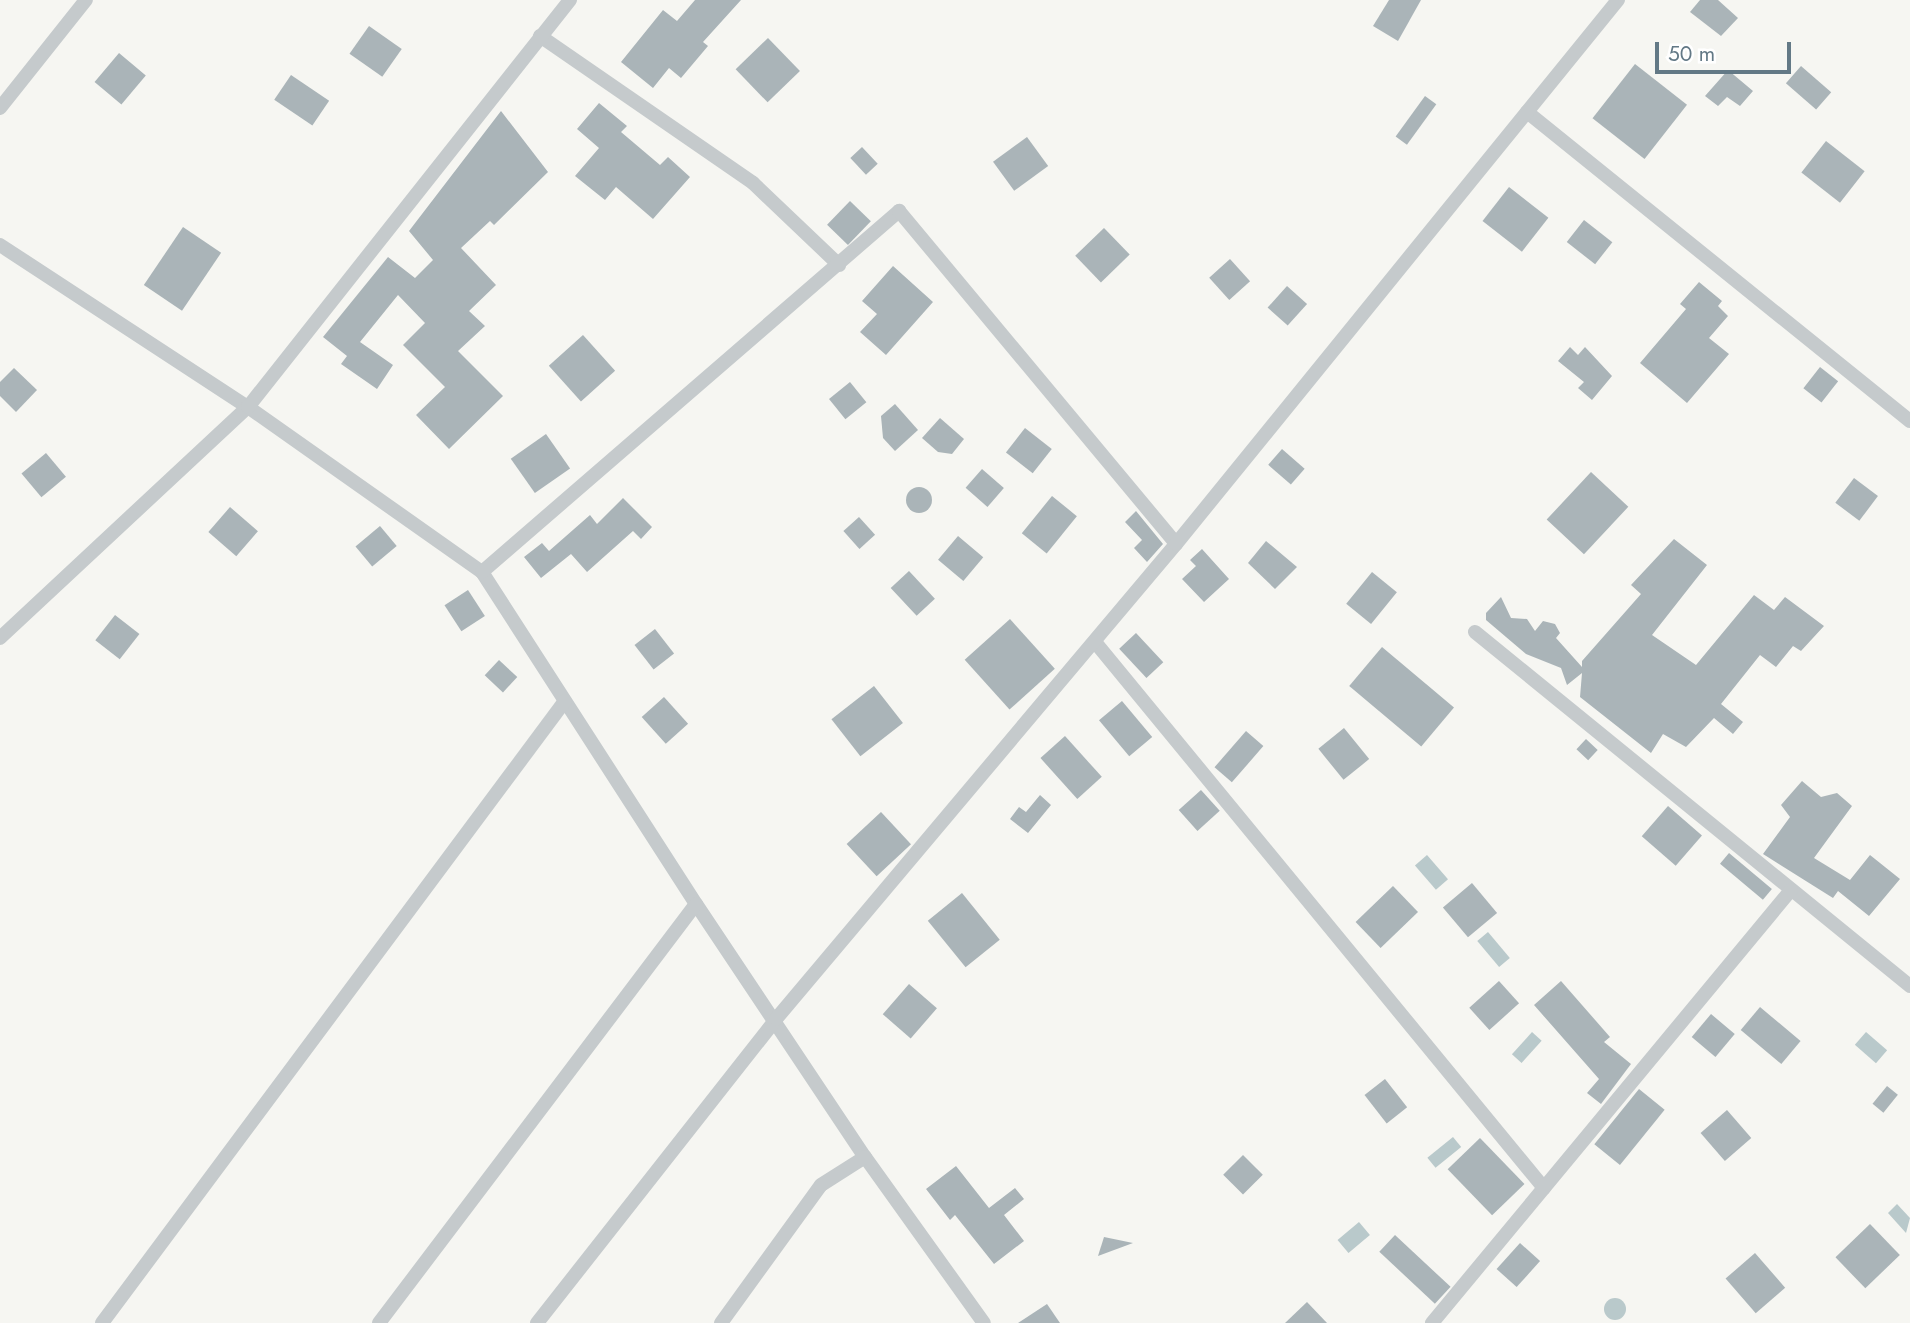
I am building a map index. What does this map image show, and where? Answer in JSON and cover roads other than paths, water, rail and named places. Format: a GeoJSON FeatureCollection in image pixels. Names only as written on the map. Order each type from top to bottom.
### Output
{"type":"FeatureCollection","features":[{"type":"Feature","properties":{"kind":"street"},"geometry":{"type":"LineString","coordinates":[[0,108],[86,0]]}},
{"type":"Feature","properties":{"kind":"street"},"geometry":{"type":"LineString","coordinates":[[0,638],[248,407],[570,0]]}},
{"type":"Feature","properties":{"kind":"street"},"geometry":{"type":"LineString","coordinates":[[537,1323],[776,1019],[1095,642],[1618,0]]}},
{"type":"Feature","properties":{"kind":"street"},"geometry":{"type":"LineString","coordinates":[[540,36],[753,183],[839,265]]}},
{"type":"Feature","properties":{"kind":"street"},"geometry":{"type":"LineString","coordinates":[[1527,112],[1910,421]]}},
{"type":"Feature","properties":{"kind":"street"},"geometry":{"type":"LineString","coordinates":[[482,572],[899,211],[1175,544]]}},
{"type":"Feature","properties":{"kind":"street"},"geometry":{"type":"LineString","coordinates":[[0,246],[248,407],[482,572],[696,904],[776,1019],[865,1157],[984,1323]]}},
{"type":"Feature","properties":{"kind":"street"},"geometry":{"type":"LineString","coordinates":[[1475,632],[1910,986]]}},
{"type":"Feature","properties":{"kind":"street"},"geometry":{"type":"LineString","coordinates":[[1095,642],[1544,1188]]}},
{"type":"Feature","properties":{"kind":"street"},"geometry":{"type":"LineString","coordinates":[[102,1323],[565,701]]}},
{"type":"Feature","properties":{"kind":"street"},"geometry":{"type":"LineString","coordinates":[[1432,1323],[1791,890]]}},
{"type":"Feature","properties":{"kind":"street"},"geometry":{"type":"LineString","coordinates":[[379,1323],[696,904]]}},
{"type":"Feature","properties":{"kind":"street"},"geometry":{"type":"LineString","coordinates":[[721,1323],[821,1185],[865,1157]]}}]}
